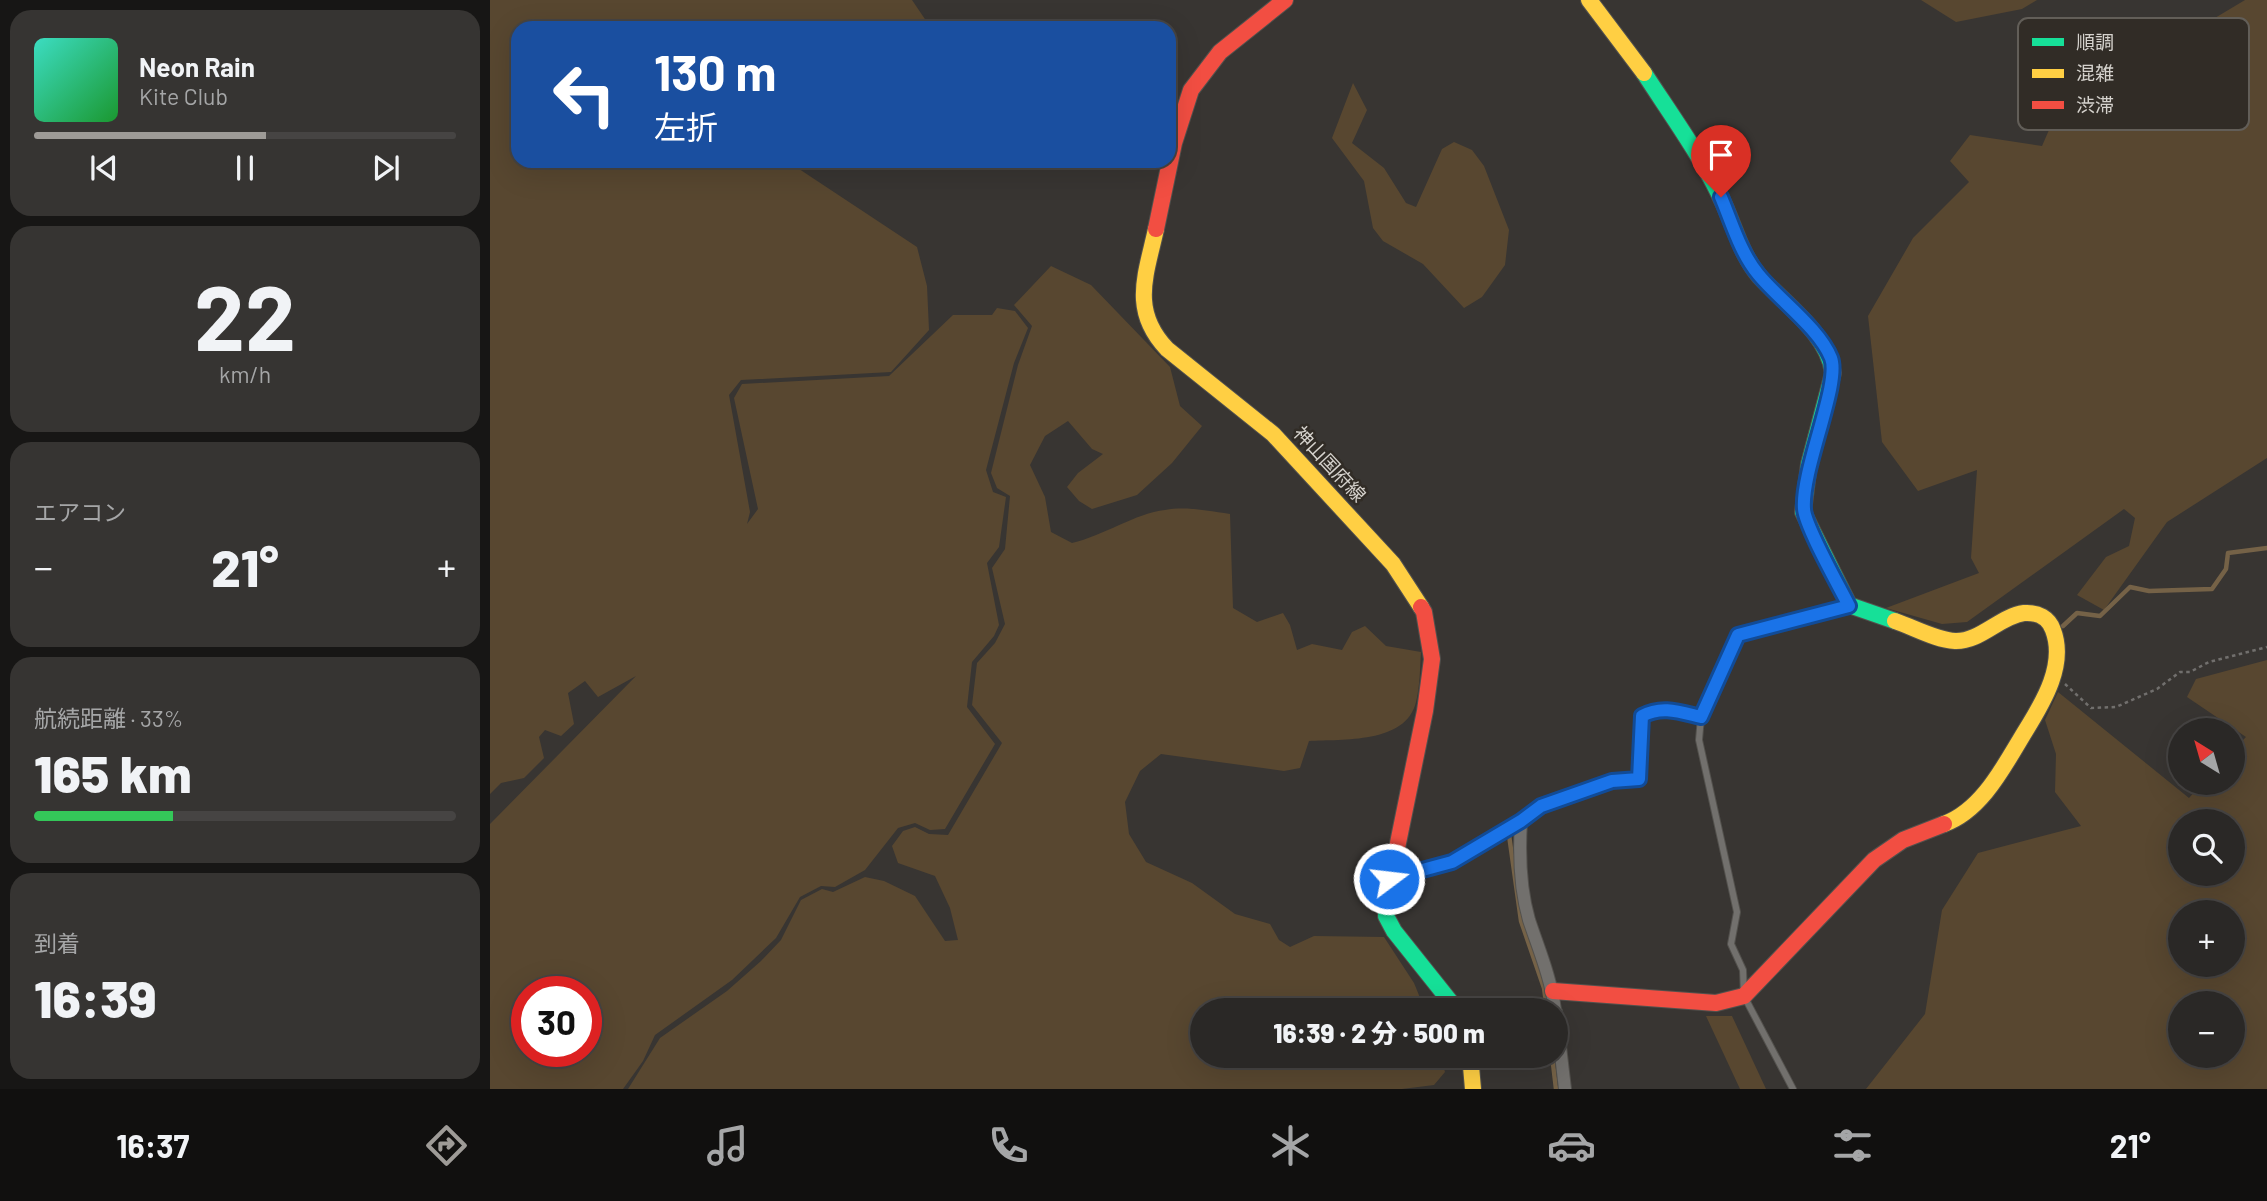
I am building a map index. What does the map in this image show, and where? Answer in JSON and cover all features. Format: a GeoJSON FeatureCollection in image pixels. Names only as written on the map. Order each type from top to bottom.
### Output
{"type":"FeatureCollection","features":[{"type":"Feature","properties":{"kind":"street","name":"神山国府線"},"geometry":{"type":"LineString","coordinates":[[1176,137],[1191,90],[1220,52],[1284,0]]}},
{"type":"Feature","properties":{"kind":"street"},"geometry":{"type":"LineString","coordinates":[[1553,991],[1716,1003],[1744,996],[1874,860],[1903,840],[1959,819],[1971,811],[2037,712],[2054,675],[2059,650],[2057,633],[2049,620],[2034,613],[2010,616],[1982,632],[1957,641],[1849,606],[1803,512],[1809,464],[1833,373],[1831,358],[1817,337],[1758,274],[1746,257],[1721,197],[1705,168],[1638,63],[1589,0]]}},
{"type":"Feature","properties":{"kind":"street","name":"神山国府線"},"geometry":{"type":"LineString","coordinates":[[1169,168],[1143,291],[1142,311],[1155,336],[1167,349],[1273,434],[1393,564],[1424,612],[1432,659],[1425,711],[1389,879],[1386,916],[1448,998]]}},
{"type":"Feature","properties":{"kind":"street"},"geometry":{"type":"LineString","coordinates":[[1389,879],[1452,862],[1521,821]]}},
{"type":"Feature","properties":{"kind":"street"},"geometry":{"type":"LineString","coordinates":[[1521,821],[1519,855],[1528,917],[1554,998]]}},
{"type":"Feature","properties":{"kind":"street"},"geometry":{"type":"LineString","coordinates":[[1471,1068],[1473,1089]]}},
{"type":"Feature","properties":{"kind":"street"},"geometry":{"type":"LineString","coordinates":[[1563,1068],[1566,1089]]}},
{"type":"Feature","properties":{"kind":"lane"},"geometry":{"type":"LineString","coordinates":[[1793,1089],[1744,996],[1743,970],[1731,944],[1737,912],[1699,740],[1701,717],[1738,635],[1849,606]]}},
{"type":"Feature","properties":{"kind":"lane"},"geometry":{"type":"LineString","coordinates":[[1521,821],[1541,806],[1612,781],[1639,779],[1642,716],[1652,710],[1667,709],[1701,717]]}},
{"type":"Feature","properties":{"kind":"path"},"geometry":{"type":"LineString","coordinates":[[2054,675],[2091,708],[2116,707],[2157,689],[2180,672],[2190,672],[2209,662],[2267,647]]}},
{"type":"Feature","properties":{"kind":"shaded area"},"geometry":{"type":"Polygon","coordinates":[[[490,0],[912,0],[926,21],[511,21],[511,168],[798,168],[917,247],[927,286],[929,330],[891,372],[741,380],[729,395],[750,512],[747,524],[758,509],[734,398],[742,384],[889,376],[953,315],[992,315],[997,308],[1015,311],[1028,328],[1014,363],[986,470],[993,492],[1006,497],[999,547],[987,563],[999,625],[994,636],[972,662],[967,707],[995,744],[945,829],[930,830],[915,823],[898,828],[865,870],[835,887],[821,886],[800,897],[776,938],[732,980],[655,1035],[643,1061],[623,1089],[490,1089],[490,824],[636,676],[598,697],[585,681],[568,693],[574,724],[561,736],[545,730],[539,737],[544,758],[524,778],[501,783],[490,794],[490,0]]]}},
{"type":"Feature","properties":{"kind":"shaded area"},"geometry":{"type":"Polygon","coordinates":[[[1921,0],[2037,0],[2022,9],[1956,22],[1921,0]]]}},
{"type":"Feature","properties":{"kind":"shaded area"},"geometry":{"type":"Polygon","coordinates":[[[2245,0],[2267,0],[2267,458],[2167,522],[2104,610],[2077,595],[2106,557],[2129,546],[2135,518],[2124,509],[1967,622],[1942,624],[1886,608],[1979,573],[1971,558],[1977,470],[1918,491],[1882,442],[1868,316],[1913,238],[1969,182],[1950,161],[1970,135],[2042,146],[2049,130],[2249,130],[2249,18],[2215,18],[2245,0]]]}},
{"type":"Feature","properties":{"kind":"shaded area"},"geometry":{"type":"Polygon","coordinates":[[[1353,83],[1367,110],[1352,143],[1384,168],[1406,203],[1416,207],[1442,149],[1454,142],[1472,150],[1484,166],[1509,230],[1505,265],[1482,297],[1464,308],[1423,264],[1383,241],[1373,228],[1364,181],[1332,138],[1353,83]]]}},
{"type":"Feature","properties":{"kind":"shaded area"},"geometry":{"type":"Polygon","coordinates":[[[1051,266],[1091,285],[1170,367],[1180,406],[1202,426],[1172,463],[1137,495],[1092,509],[1079,501],[1067,487],[1078,473],[1103,454],[1092,449],[1068,421],[1045,436],[1030,465],[1045,497],[1051,532],[1072,543],[1154,512],[1189,509],[1230,514],[1233,608],[1257,622],[1283,613],[1290,625],[1297,650],[1312,644],[1342,650],[1352,632],[1365,626],[1386,646],[1421,652],[1416,702],[1410,716],[1400,726],[1386,732],[1355,739],[1309,741],[1300,768],[1284,771],[1161,754],[1140,771],[1125,802],[1129,834],[1146,862],[1192,883],[1235,914],[1270,924],[1279,940],[1290,947],[1314,936],[1384,937],[1414,983],[1420,998],[1190,998],[1190,1068],[1444,1068],[1445,1072],[1434,1085],[1402,1089],[628,1089],[660,1038],[727,991],[761,961],[781,940],[801,900],[822,889],[833,892],[865,877],[884,881],[915,896],[945,941],[958,940],[950,908],[935,876],[898,863],[892,846],[903,831],[915,827],[929,834],[948,835],[1002,743],[972,705],[977,663],[995,643],[1005,624],[992,568],[1005,549],[1010,496],[997,488],[991,473],[1018,365],[1032,326],[1014,305],[1051,266]]]}},
{"type":"Feature","properties":{"kind":"shaded area"},"geometry":{"type":"Polygon","coordinates":[[[2267,660],[2267,1089],[1866,1089],[1925,1014],[1942,910],[1978,853],[2081,826],[2055,792],[2056,754],[2045,720],[2058,692],[2168,781],[2168,795],[2185,795],[2189,798],[2192,795],[2245,795],[2245,718],[2218,718],[2187,697],[2196,679],[2267,660]]]}},
{"type":"Feature","properties":{"kind":"shaded area"},"geometry":{"type":"Polygon","coordinates":[[[1706,1016],[1732,1016],[1766,1089],[1740,1089],[1706,1016]]]}},
{"type":"Feature","properties":{"kind":"waterway"},"geometry":{"type":"LineString","coordinates":[[2063,626],[2077,613],[2100,616],[2130,587],[2149,591],[2212,589],[2226,569],[2228,553],[2267,548]]}},
{"type":"Feature","properties":{"kind":"waterway"},"geometry":{"type":"LineString","coordinates":[[1509,835],[1521,921],[1545,998]]}},
{"type":"Feature","properties":{"kind":"waterway"},"geometry":{"type":"LineString","coordinates":[[1554,1068],[1556,1089]]}},
{"type":"Feature","properties":{"kind":"traffic: fast"},"geometry":{"type":"LineString","coordinates":[[1644,73],[1712,180],[1753,268],[1815,333],[1823,345],[1833,373],[1809,464],[1803,512],[1849,605],[1895,621]]}},
{"type":"Feature","properties":{"kind":"traffic: fast"},"geometry":{"type":"LineString","coordinates":[[1388,892],[1386,916],[1394,931],[1447,998]]}},
{"type":"Feature","properties":{"kind":"traffic: slow"},"geometry":{"type":"LineString","coordinates":[[1589,0],[1644,73]]}},
{"type":"Feature","properties":{"kind":"traffic: slow"},"geometry":{"type":"LineString","coordinates":[[1156,229],[1144,292],[1148,320],[1155,335],[1167,349],[1273,434],[1393,564],[1421,607]]}},
{"type":"Feature","properties":{"kind":"traffic: slow"},"geometry":{"type":"LineString","coordinates":[[1895,621],[1932,636],[1955,641],[1973,637],[2024,613],[2042,617],[2049,622],[2053,630],[2057,656],[2055,669],[2040,707],[1982,797],[1958,817],[1944,824]]}},
{"type":"Feature","properties":{"kind":"traffic: slow"},"geometry":{"type":"LineString","coordinates":[[1471,1068],[1473,1089]]}},
{"type":"Feature","properties":{"kind":"traffic: jam"},"geometry":{"type":"LineString","coordinates":[[1176,137],[1191,90],[1220,52],[1285,0]]}},
{"type":"Feature","properties":{"kind":"traffic: jam"},"geometry":{"type":"LineString","coordinates":[[1156,229],[1169,168]]}},
{"type":"Feature","properties":{"kind":"traffic: jam"},"geometry":{"type":"LineString","coordinates":[[1388,892],[1425,711],[1432,659],[1421,607]]}},
{"type":"Feature","properties":{"kind":"traffic: jam"},"geometry":{"type":"LineString","coordinates":[[1553,991],[1716,1003],[1744,996],[1874,860],[1903,840],[1944,824]]}},
{"type":"Feature","properties":{"kind":"route"},"geometry":{"type":"LineString","coordinates":[[1389,879],[1452,862],[1541,806],[1612,781],[1639,779],[1642,716],[1652,710],[1667,709],[1701,717],[1738,635],[1849,606],[1803,512],[1809,464],[1833,373],[1831,358],[1817,337],[1758,274],[1746,257],[1721,197]]}}]}
